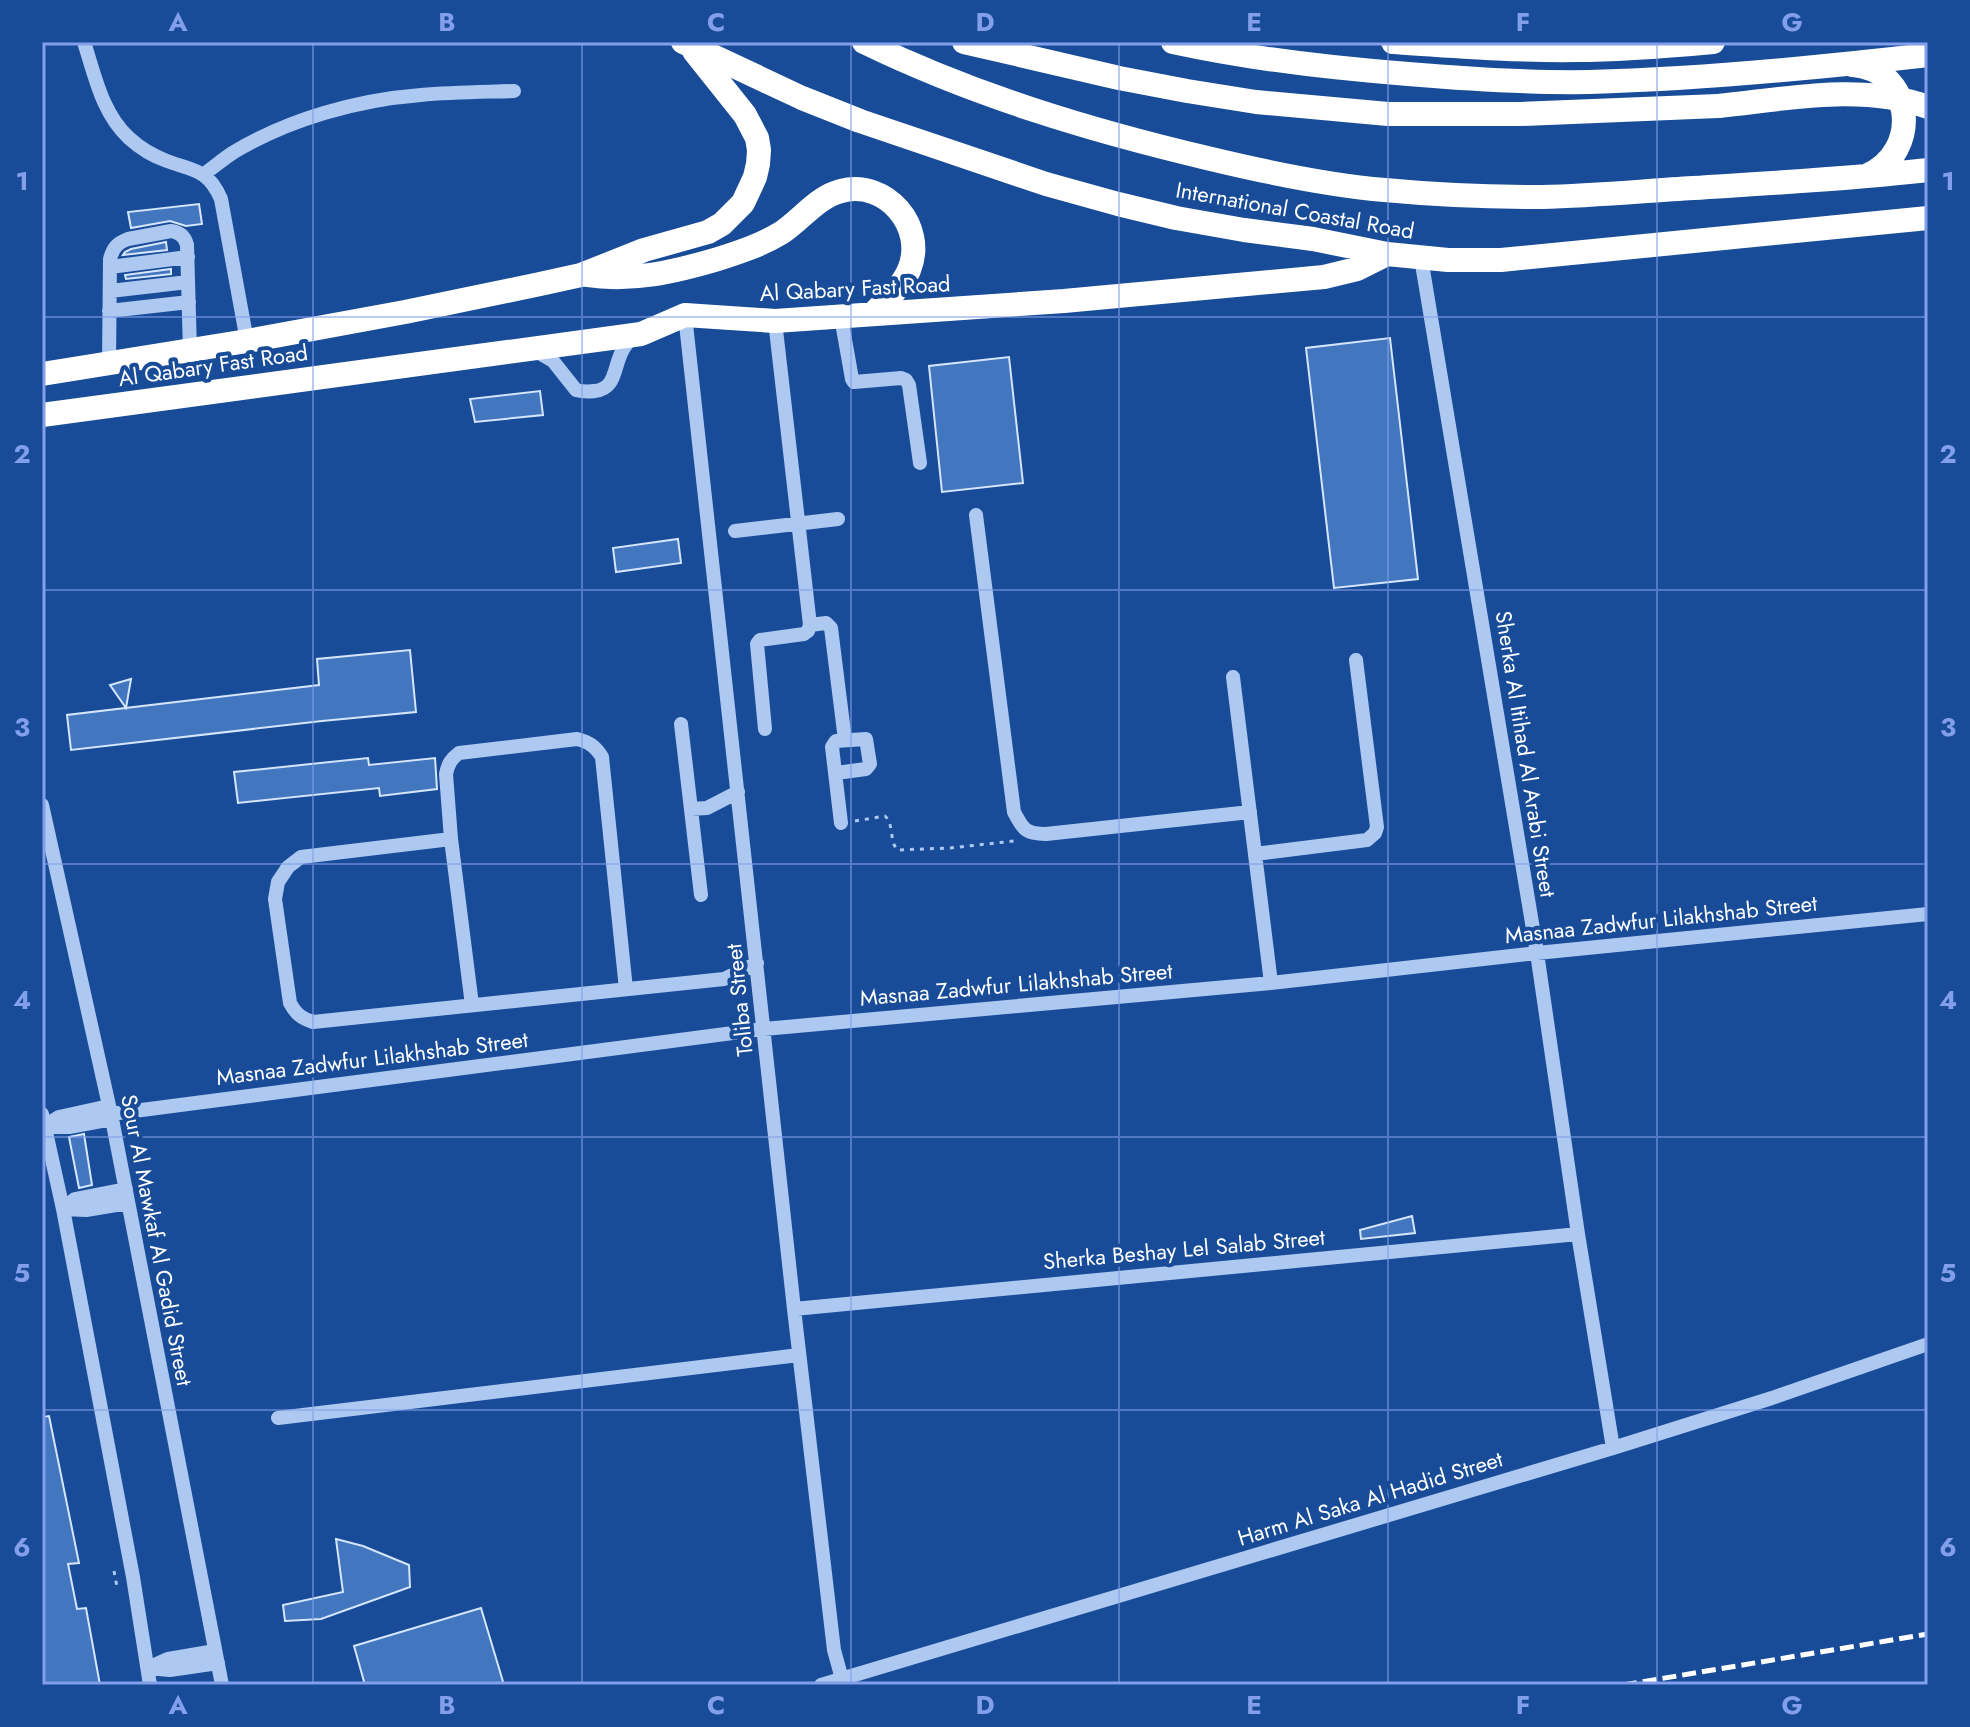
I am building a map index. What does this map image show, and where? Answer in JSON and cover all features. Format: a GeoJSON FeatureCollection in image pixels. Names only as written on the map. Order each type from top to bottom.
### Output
{"type":"FeatureCollection","features":[{"type":"Feature","properties":{"kind":"highway","name":"International Coastal Road"},"geometry":{"type":"LineString","coordinates":[[864,42],[949,80],[1090,128],[1235,165],[1381,190],[1455,196],[1545,197],[1862,178],[1928,170]]}},
{"type":"Feature","properties":{"kind":"highway"},"geometry":{"type":"LineString","coordinates":[[964,42],[1187,91],[1256,102],[1388,114],[1521,114],[1718,106],[1853,94],[1891,97],[1928,107]]}},
{"type":"Feature","properties":{"kind":"highway"},"geometry":{"type":"LineString","coordinates":[[1173,42],[1323,67],[1522,81],[1650,79],[1842,65],[1928,55]]}},
{"type":"Feature","properties":{"kind":"highway"},"geometry":{"type":"LineString","coordinates":[[1393,42],[1517,50],[1579,50],[1713,42]]}},
{"type":"Feature","properties":{"kind":"highway","name":"International Coastal Road"},"geometry":{"type":"LineString","coordinates":[[686,44],[802,98],[860,121],[1046,184],[1176,218],[1387,254],[1475,260],[1527,258],[1928,218]]}},
{"type":"Feature","properties":{"kind":"highway","name":"Al Qabary Fast Road"},"geometry":{"type":"LineString","coordinates":[[42,374],[405,312],[581,275],[644,250],[708,232],[733,214],[751,189],[759,150],[752,126],[745,115],[686,44]]}},
{"type":"Feature","properties":{"kind":"highway"},"geometry":{"type":"LineString","coordinates":[[1842,65],[1859,66],[1889,82],[1899,96],[1904,112],[1900,146],[1877,171],[1862,178]]}},
{"type":"Feature","properties":{"kind":"highway"},"geometry":{"type":"LineString","coordinates":[[581,275],[632,279],[685,269],[772,238],[823,198],[841,191],[859,189],[877,193],[893,203],[905,217],[912,234],[913,253],[909,270],[874,313]]}},
{"type":"Feature","properties":{"kind":"highway","name":"Al Qabary Fast Road"},"geometry":{"type":"LineString","coordinates":[[42,415],[641,334],[685,315],[775,321],[1064,301],[1324,277],[1357,269],[1387,254]]}},
{"type":"Feature","properties":{"kind":"street"},"geometry":{"type":"LineString","coordinates":[[84,42],[104,104],[129,138],[152,155],[204,174],[217,189],[247,341]]}},
{"type":"Feature","properties":{"kind":"street"},"geometry":{"type":"LineString","coordinates":[[204,174],[253,142],[325,113],[390,98],[514,91]]}},
{"type":"Feature","properties":{"kind":"street"},"geometry":{"type":"LineString","coordinates":[[109,364],[112,252],[121,241],[171,231],[184,237],[187,245],[190,351]]}},
{"type":"Feature","properties":{"kind":"street"},"geometry":{"type":"LineString","coordinates":[[110,267],[188,257]]}},
{"type":"Feature","properties":{"kind":"street","name":"Sherka Al Itihad Al Arabi Street"},"geometry":{"type":"LineString","coordinates":[[1421,258],[1537,953],[1613,1448]]}},
{"type":"Feature","properties":{"kind":"street"},"geometry":{"type":"LineString","coordinates":[[110,291],[188,282]]}},
{"type":"Feature","properties":{"kind":"street"},"geometry":{"type":"LineString","coordinates":[[109,311],[189,302]]}},
{"type":"Feature","properties":{"kind":"street","name":"Toliba Street"},"geometry":{"type":"LineString","coordinates":[[685,315],[799,1355],[834,1650],[842,1679]]}},
{"type":"Feature","properties":{"kind":"street"},"geometry":{"type":"LineString","coordinates":[[841,317],[852,379],[858,383],[901,378],[909,385],[920,463]]}},
{"type":"Feature","properties":{"kind":"street"},"geometry":{"type":"LineString","coordinates":[[765,729],[757,644],[760,640],[804,634],[810,625],[775,321]]}},
{"type":"Feature","properties":{"kind":"street"},"geometry":{"type":"LineString","coordinates":[[528,348],[553,361],[576,390],[604,390],[612,381],[622,349],[641,334]]}},
{"type":"Feature","properties":{"kind":"street"},"geometry":{"type":"LineString","coordinates":[[976,515],[1014,812],[1023,828],[1032,834],[1250,812]]}},
{"type":"Feature","properties":{"kind":"street"},"geometry":{"type":"LineString","coordinates":[[735,531],[838,519]]}},
{"type":"Feature","properties":{"kind":"street"},"geometry":{"type":"LineString","coordinates":[[810,625],[826,623],[831,628],[845,740]]}},
{"type":"Feature","properties":{"kind":"street"},"geometry":{"type":"LineString","coordinates":[[1255,854],[1367,840],[1375,833],[1377,827],[1356,660]]}},
{"type":"Feature","properties":{"kind":"street"},"geometry":{"type":"LineString","coordinates":[[1233,677],[1271,983]]}},
{"type":"Feature","properties":{"kind":"street"},"geometry":{"type":"LineString","coordinates":[[681,724],[701,895]]}},
{"type":"Feature","properties":{"kind":"street"},"geometry":{"type":"LineString","coordinates":[[472,1005],[451,839],[446,774],[452,758],[459,753],[577,739],[588,741],[602,757],[626,989]]}},
{"type":"Feature","properties":{"kind":"street"},"geometry":{"type":"LineString","coordinates":[[836,773],[866,769],[870,764],[866,739],[836,741],[832,747],[841,823]]}},
{"type":"Feature","properties":{"kind":"street"},"geometry":{"type":"LineString","coordinates":[[691,809],[707,808],[738,792]]}},
{"type":"Feature","properties":{"kind":"street","name":"Sour Al Mawkaf Al Gadid Street"},"geometry":{"type":"LineString","coordinates":[[42,805],[111,1113],[222,1685]]}},
{"type":"Feature","properties":{"kind":"street"},"geometry":{"type":"LineString","coordinates":[[451,839],[301,857],[288,867],[278,882],[275,899],[290,1003],[303,1019],[313,1022],[724,979],[757,963]]}},
{"type":"Feature","properties":{"kind":"street","name":"Masnaa Zadwfur Lilakhshab Street"},"geometry":{"type":"LineString","coordinates":[[43,1122],[66,1114],[111,1113],[764,1029],[1271,983],[1928,914]]}},
{"type":"Feature","properties":{"kind":"street"},"geometry":{"type":"LineString","coordinates":[[43,1122],[63,1209],[133,1577],[150,1685]]}},
{"type":"Feature","properties":{"kind":"street"},"geometry":{"type":"LineString","coordinates":[[63,1209],[75,1199],[127,1196]]}},
{"type":"Feature","properties":{"kind":"street","name":"Sherka Beshay Lel Salab Street"},"geometry":{"type":"LineString","coordinates":[[794,1309],[1578,1234]]}},
{"type":"Feature","properties":{"kind":"street","name":"Harm Al Saka Al Hadid Street"},"geometry":{"type":"LineString","coordinates":[[821,1685],[1613,1448],[1928,1344]]}},
{"type":"Feature","properties":{"kind":"street"},"geometry":{"type":"LineString","coordinates":[[278,1418],[799,1355]]}},
{"type":"Feature","properties":{"kind":"street"},"geometry":{"type":"LineString","coordinates":[[148,1668],[161,1661],[216,1657]]}},
{"type":"Feature","properties":{"kind":"path"},"geometry":{"type":"LineString","coordinates":[[841,823],[885,816],[890,821],[891,837],[897,850],[994,844],[1032,834]]}},
{"type":"Feature","properties":{"kind":"building"},"geometry":{"type":"Polygon","coordinates":[[[199,204],[202,224],[186,226],[170,221],[131,228],[128,212],[199,204]]]}},
{"type":"Feature","properties":{"kind":"building"},"geometry":{"type":"Polygon","coordinates":[[[166,242],[167,250],[123,255],[131,249],[166,242]]]}},
{"type":"Feature","properties":{"kind":"building"},"geometry":{"type":"Polygon","coordinates":[[[171,269],[171,274],[126,279],[125,275],[171,269]]]}},
{"type":"Feature","properties":{"kind":"building"},"geometry":{"type":"Polygon","coordinates":[[[1390,338],[1418,579],[1334,588],[1306,348],[1390,338]]]}},
{"type":"Feature","properties":{"kind":"building"},"geometry":{"type":"Polygon","coordinates":[[[1009,357],[1023,483],[942,492],[929,366],[1009,357]]]}},
{"type":"Feature","properties":{"kind":"building"},"geometry":{"type":"Polygon","coordinates":[[[540,391],[543,415],[475,422],[470,399],[540,391]]]}},
{"type":"Feature","properties":{"kind":"building"},"geometry":{"type":"Polygon","coordinates":[[[678,539],[681,563],[616,572],[613,548],[678,539]]]}},
{"type":"Feature","properties":{"kind":"building"},"geometry":{"type":"Polygon","coordinates":[[[410,650],[416,712],[71,750],[67,715],[319,685],[317,659],[410,650]]]}},
{"type":"Feature","properties":{"kind":"building"},"geometry":{"type":"Polygon","coordinates":[[[131,679],[126,708],[110,685],[131,679]]]}},
{"type":"Feature","properties":{"kind":"building"},"geometry":{"type":"Polygon","coordinates":[[[368,758],[369,765],[435,758],[437,789],[380,796],[379,788],[238,803],[234,772],[368,758]]]}},
{"type":"Feature","properties":{"kind":"building"},"geometry":{"type":"Polygon","coordinates":[[[84,1134],[92,1185],[79,1188],[69,1137],[84,1134]]]}},
{"type":"Feature","properties":{"kind":"building"},"geometry":{"type":"Polygon","coordinates":[[[1412,1216],[1415,1233],[1361,1239],[1360,1230],[1412,1216]]]}},
{"type":"Feature","properties":{"kind":"building"},"geometry":{"type":"Polygon","coordinates":[[[49,1416],[79,1563],[68,1564],[77,1609],[86,1608],[100,1685],[42,1685],[42,1417],[49,1416]]]}},
{"type":"Feature","properties":{"kind":"building"},"geometry":{"type":"Polygon","coordinates":[[[336,1539],[363,1546],[409,1565],[410,1587],[321,1619],[285,1621],[283,1605],[343,1592],[336,1539]]]}},
{"type":"Feature","properties":{"kind":"building"},"geometry":{"type":"Polygon","coordinates":[[[481,1608],[504,1685],[365,1685],[354,1646],[481,1608]]]}},
{"type":"Feature","properties":{"kind":"railway"},"geometry":{"type":"LineString","coordinates":[[1623,1685],[1928,1634]]}}]}
